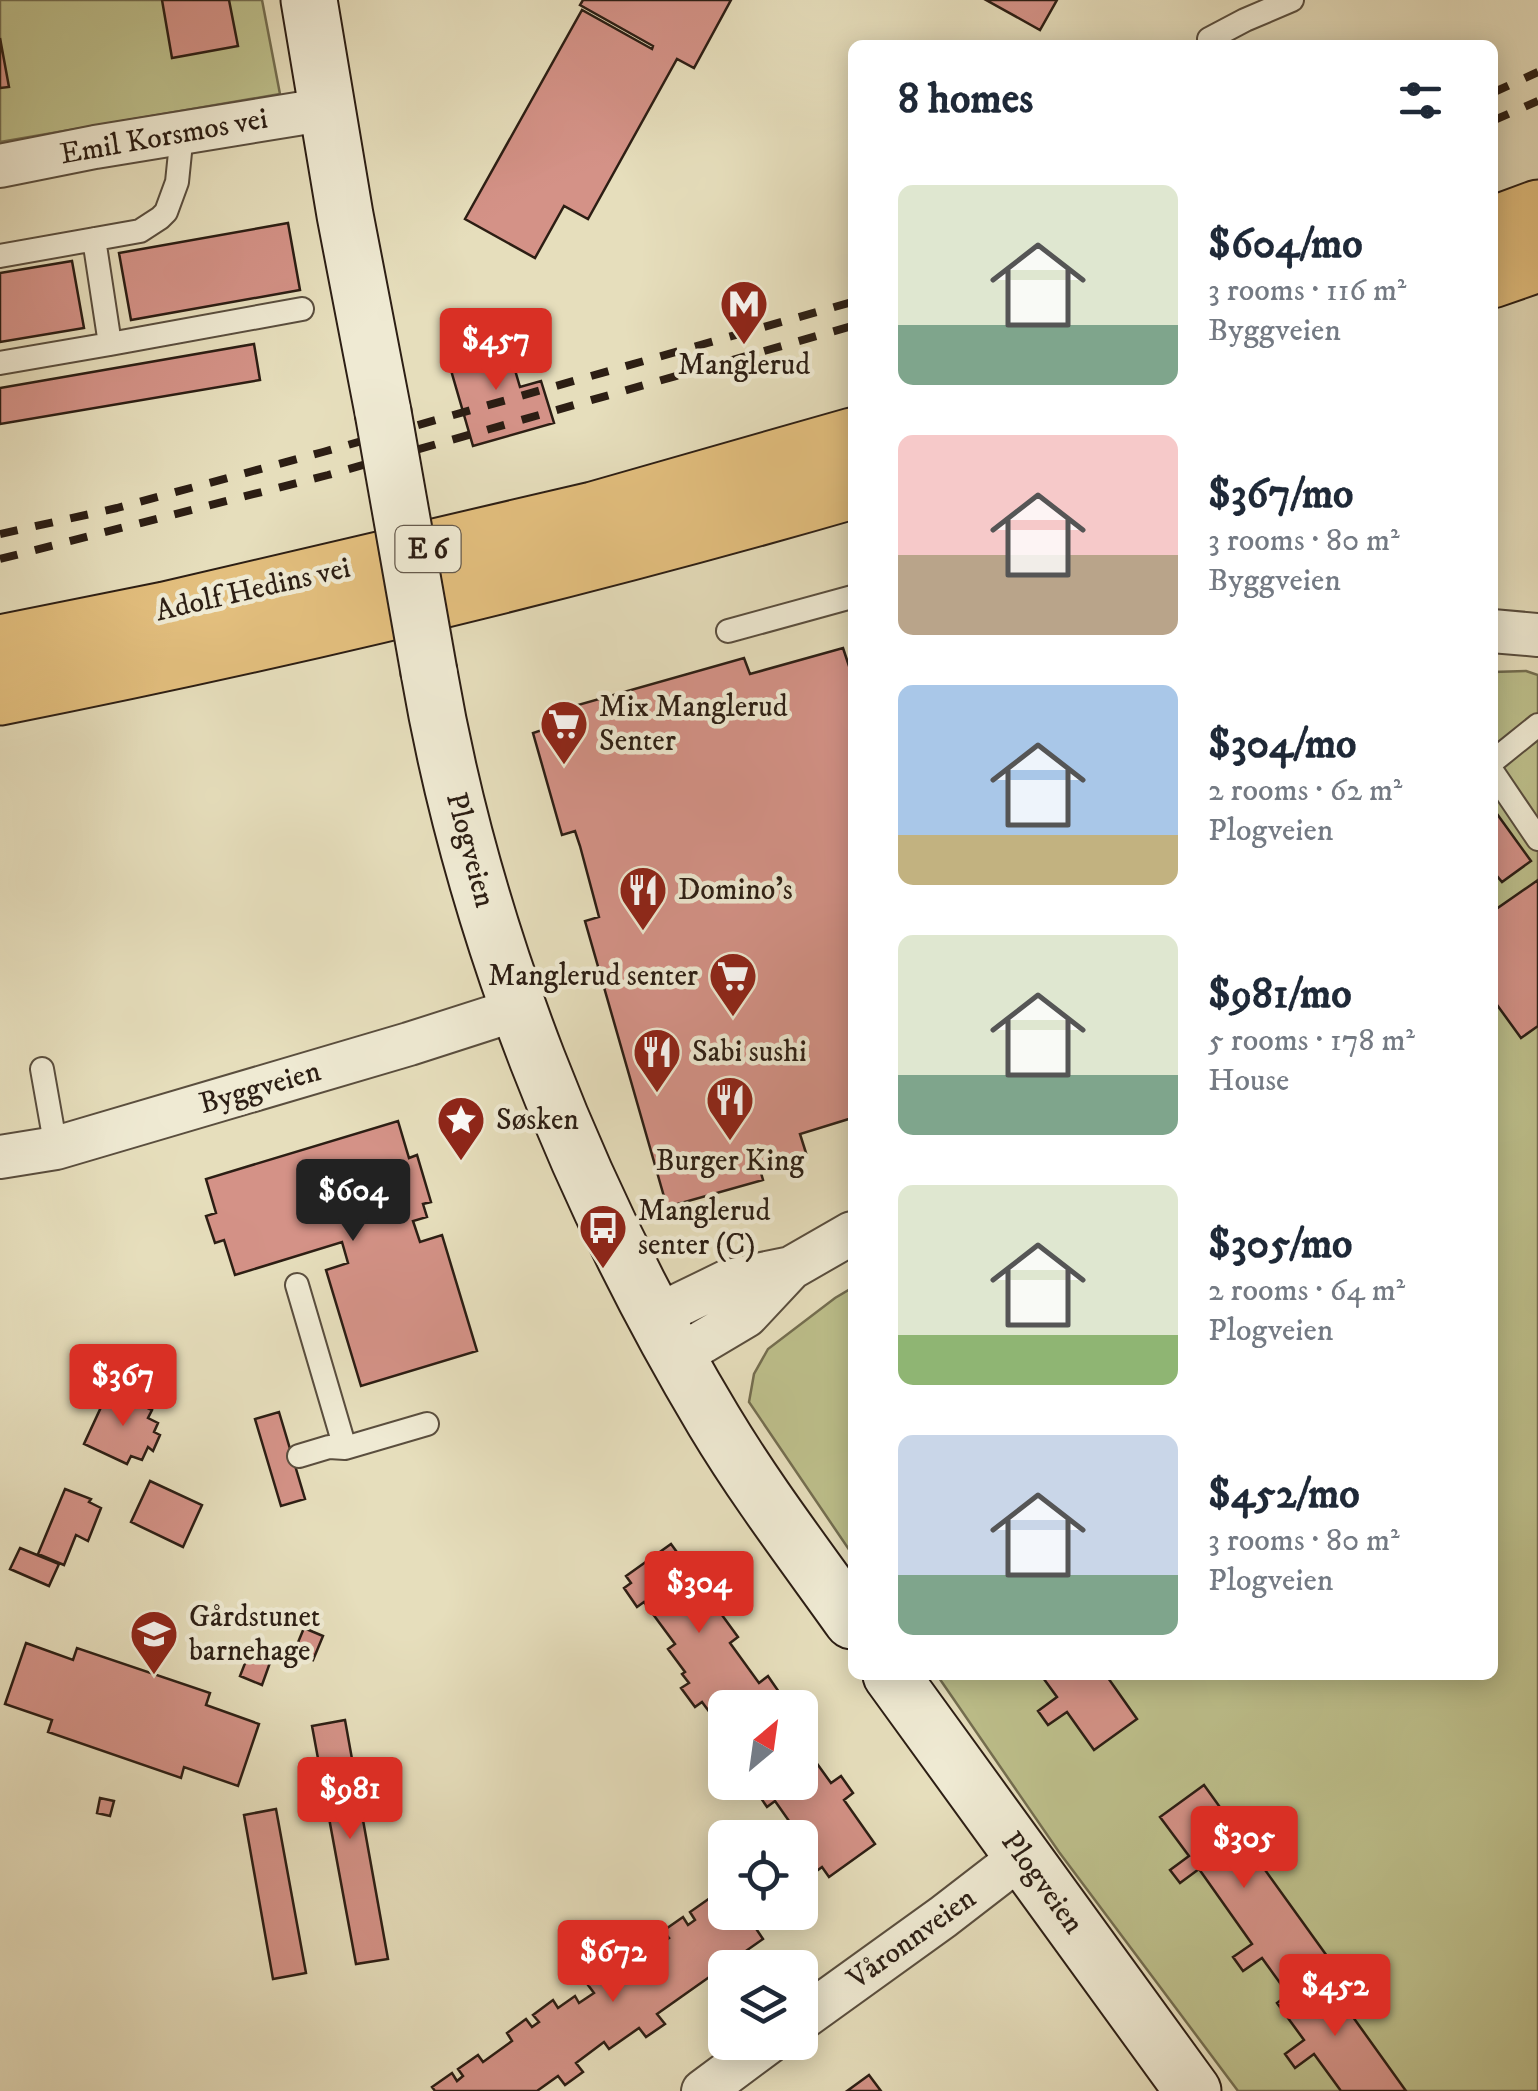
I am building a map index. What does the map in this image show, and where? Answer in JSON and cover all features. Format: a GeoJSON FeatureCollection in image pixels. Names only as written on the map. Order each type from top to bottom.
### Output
{"type":"FeatureCollection","features":[{"type":"Feature","properties":{"kind":"highway"},"geometry":{"type":"LineString","coordinates":[[1498,223],[1538,208]]}},
{"type":"Feature","properties":{"kind":"highway"},"geometry":{"type":"LineString","coordinates":[[1498,278],[1538,264]]}},
{"type":"Feature","properties":{"kind":"highway","name":"Adolf Hedins vei"},"geometry":{"type":"LineString","coordinates":[[0,643],[165,610],[575,514],[848,437]]}},
{"type":"Feature","properties":{"kind":"highway","name":"Adolf Hedins vei"},"geometry":{"type":"LineString","coordinates":[[0,696],[332,626],[599,560],[848,492]]}},
{"type":"Feature","properties":{"kind":"street","name":"Plogveien"},"geometry":{"type":"LineString","coordinates":[[308,0],[440,733],[466,840],[518,1009],[606,1219],[666,1336],[750,1478],[848,1615]]}},
{"type":"Feature","properties":{"kind":"street","name":"Emil Korsmos vei"},"geometry":{"type":"LineString","coordinates":[[0,166],[328,109]]}},
{"type":"Feature","properties":{"kind":"street"},"geometry":{"type":"LineString","coordinates":[[1498,632],[1538,635]]}},
{"type":"Feature","properties":{"kind":"street","name":"Byggveien"},"geometry":{"type":"LineString","coordinates":[[0,1158],[56,1148],[518,1009]]}},
{"type":"Feature","properties":{"kind":"street"},"geometry":{"type":"LineString","coordinates":[[666,1336],[746,1316],[791,1268],[848,1235]]}},
{"type":"Feature","properties":{"kind":"street","name":"Plogveien"},"geometry":{"type":"LineString","coordinates":[[895,1680],[1193,2091]]}},
{"type":"Feature","properties":{"kind":"street","name":"Våronnveien"},"geometry":{"type":"LineString","coordinates":[[818,2007],[1022,1856]]}},
{"type":"Feature","properties":{"kind":"street"},"geometry":{"type":"LineString","coordinates":[[703,2091],[745,2060]]}},
{"type":"Feature","properties":{"kind":"lane"},"geometry":{"type":"LineString","coordinates":[[1209,39],[1292,0]]}},
{"type":"Feature","properties":{"kind":"lane"},"geometry":{"type":"LineString","coordinates":[[0,256],[140,231],[166,212],[177,182],[182,133]]}},
{"type":"Feature","properties":{"kind":"lane"},"geometry":{"type":"LineString","coordinates":[[94,239],[110,344]]}},
{"type":"Feature","properties":{"kind":"lane"},"geometry":{"type":"LineString","coordinates":[[0,363],[302,309]]}},
{"type":"Feature","properties":{"kind":"lane"},"geometry":{"type":"LineString","coordinates":[[728,631],[848,598]]}},
{"type":"Feature","properties":{"kind":"lane"},"geometry":{"type":"LineString","coordinates":[[1498,757],[1538,725]]}},
{"type":"Feature","properties":{"kind":"lane"},"geometry":{"type":"LineString","coordinates":[[1498,780],[1538,839]]}},
{"type":"Feature","properties":{"kind":"lane"},"geometry":{"type":"LineString","coordinates":[[42,1069],[56,1148]]}},
{"type":"Feature","properties":{"kind":"lane"},"geometry":{"type":"LineString","coordinates":[[296,1285],[345,1448]]}},
{"type":"Feature","properties":{"kind":"lane"},"geometry":{"type":"LineString","coordinates":[[299,1456],[329,1446],[345,1448],[427,1424]]}},
{"type":"Feature","properties":{"kind":"green space"},"geometry":{"type":"Polygon","coordinates":[[[0,0],[262,0],[280,94],[0,142],[0,0]]]}},
{"type":"Feature","properties":{"kind":"green space"},"geometry":{"type":"Polygon","coordinates":[[[1526,671],[1538,675],[1538,2091],[1238,2091],[1059,1852],[940,1680],[1498,1680],[1498,672],[1526,671]]]}},
{"type":"Feature","properties":{"kind":"green space"},"geometry":{"type":"Polygon","coordinates":[[[848,1290],[848,1548],[749,1402],[754,1374],[768,1349],[848,1290]]]}},
{"type":"Feature","properties":{"kind":"building"},"geometry":{"type":"Polygon","coordinates":[[[162,0],[229,0],[238,46],[172,58],[162,0]]]}},
{"type":"Feature","properties":{"kind":"building"},"geometry":{"type":"Polygon","coordinates":[[[583,0],[731,0],[694,68],[677,59],[588,219],[564,206],[535,258],[465,219],[582,10],[652,49],[653,46],[580,5],[583,0]]]}},
{"type":"Feature","properties":{"kind":"building"},"geometry":{"type":"Polygon","coordinates":[[[986,0],[1057,0],[1040,30],[986,0]]]}},
{"type":"Feature","properties":{"kind":"building"},"geometry":{"type":"Polygon","coordinates":[[[0,38],[9,87],[0,88],[0,38]]]}},
{"type":"Feature","properties":{"kind":"building"},"geometry":{"type":"Polygon","coordinates":[[[288,223],[300,290],[131,320],[119,253],[288,223]]]}},
{"type":"Feature","properties":{"kind":"building"},"geometry":{"type":"Polygon","coordinates":[[[72,261],[84,328],[0,342],[0,273],[72,261]]]}},
{"type":"Feature","properties":{"kind":"building"},"geometry":{"type":"Polygon","coordinates":[[[505,336],[520,387],[541,381],[554,423],[473,446],[446,353],[505,336]]]}},
{"type":"Feature","properties":{"kind":"building"},"geometry":{"type":"Polygon","coordinates":[[[254,344],[260,380],[0,424],[0,388],[254,344]]]}},
{"type":"Feature","properties":{"kind":"building","name":"Manglerud senter"},"geometry":{"type":"Polygon","coordinates":[[[843,648],[848,663],[848,1119],[800,1134],[806,1153],[759,1166],[763,1180],[667,1207],[585,921],[599,917],[580,846],[575,831],[562,835],[533,733],[557,725],[553,712],[744,658],[750,674],[843,648]]]}},
{"type":"Feature","properties":{"kind":"building"},"geometry":{"type":"Polygon","coordinates":[[[1498,815],[1531,861],[1502,882],[1498,877],[1498,815]]]}},
{"type":"Feature","properties":{"kind":"building"},"geometry":{"type":"Polygon","coordinates":[[[1538,880],[1538,1026],[1521,1038],[1498,1006],[1498,908],[1538,880]]]}},
{"type":"Feature","properties":{"kind":"building"},"geometry":{"type":"Polygon","coordinates":[[[398,1121],[409,1158],[417,1155],[431,1202],[423,1204],[427,1217],[413,1221],[420,1242],[442,1235],[477,1351],[361,1386],[326,1270],[348,1263],[342,1242],[235,1275],[224,1240],[215,1243],[206,1216],[216,1213],[206,1179],[398,1121]]]}},
{"type":"Feature","properties":{"kind":"building"},"geometry":{"type":"Polygon","coordinates":[[[109,1390],[152,1410],[148,1418],[158,1423],[154,1432],[160,1435],[153,1451],[148,1447],[142,1460],[131,1456],[127,1464],[84,1444],[109,1390]]]}},
{"type":"Feature","properties":{"kind":"building"},"geometry":{"type":"Polygon","coordinates":[[[279,1412],[305,1499],[281,1506],[255,1419],[279,1412]]]}},
{"type":"Feature","properties":{"kind":"building"},"geometry":{"type":"Polygon","coordinates":[[[150,1481],[202,1505],[183,1547],[131,1522],[150,1481]]]}},
{"type":"Feature","properties":{"kind":"building"},"geometry":{"type":"Polygon","coordinates":[[[65,1489],[91,1499],[89,1502],[101,1508],[88,1541],[76,1535],[64,1565],[38,1554],[65,1489]]]}},
{"type":"Feature","properties":{"kind":"building"},"geometry":{"type":"Polygon","coordinates":[[[671,1544],[698,1581],[708,1574],[721,1592],[711,1600],[738,1637],[730,1643],[759,1683],[768,1676],[778,1690],[708,1690],[708,1710],[702,1702],[695,1707],[681,1688],[689,1683],[682,1674],[685,1672],[668,1649],[675,1644],[644,1602],[637,1607],[624,1588],[631,1583],[626,1576],[671,1544]]]}},
{"type":"Feature","properties":{"kind":"building"},"geometry":{"type":"Polygon","coordinates":[[[20,1548],[59,1564],[49,1586],[10,1569],[20,1548]]]}},
{"type":"Feature","properties":{"kind":"building"},"geometry":{"type":"Polygon","coordinates":[[[304,1628],[323,1636],[313,1660],[294,1652],[304,1628]]]}},
{"type":"Feature","properties":{"kind":"building"},"geometry":{"type":"Polygon","coordinates":[[[26,1643],[73,1660],[77,1648],[210,1693],[206,1705],[259,1724],[238,1786],[184,1767],[181,1778],[48,1732],[52,1720],[5,1704],[26,1643]]]}},
{"type":"Feature","properties":{"kind":"building"},"geometry":{"type":"Polygon","coordinates":[[[251,1648],[272,1657],[262,1685],[240,1676],[251,1648]]]}},
{"type":"Feature","properties":{"kind":"building"},"geometry":{"type":"Polygon","coordinates":[[[1045,1680],[1110,1680],[1137,1719],[1094,1750],[1067,1712],[1048,1725],[1038,1711],[1057,1697],[1045,1680]]]}},
{"type":"Feature","properties":{"kind":"building"},"geometry":{"type":"Polygon","coordinates":[[[345,1720],[388,1959],[356,1964],[312,1726],[345,1720]]]}},
{"type":"Feature","properties":{"kind":"building"},"geometry":{"type":"Polygon","coordinates":[[[818,1765],[831,1783],[841,1776],[853,1793],[844,1800],[875,1844],[829,1877],[822,1867],[818,1870],[818,1820],[788,1820],[775,1801],[767,1807],[762,1800],[818,1800],[818,1765]]]}},
{"type":"Feature","properties":{"kind":"building"},"geometry":{"type":"Polygon","coordinates":[[[1204,1785],[1332,1963],[1288,1994],[1262,1958],[1243,1971],[1233,1957],[1252,1944],[1199,1869],[1180,1883],[1170,1870],[1189,1856],[1160,1817],[1204,1785]]]}},
{"type":"Feature","properties":{"kind":"building"},"geometry":{"type":"Polygon","coordinates":[[[100,1798],[114,1801],[110,1816],[97,1813],[100,1798]]]}},
{"type":"Feature","properties":{"kind":"building"},"geometry":{"type":"Polygon","coordinates":[[[276,1809],[306,1973],[273,1979],[244,1815],[276,1809]]]}},
{"type":"Feature","properties":{"kind":"building"},"geometry":{"type":"Polygon","coordinates":[[[708,1899],[708,1930],[757,1930],[763,1939],[747,1950],[708,1950],[708,1978],[657,2014],[665,2024],[646,2037],[639,2028],[609,2049],[604,2042],[576,2063],[583,2072],[565,2085],[558,2076],[537,2091],[435,2091],[432,2087],[452,2073],[457,2081],[463,2076],[458,2069],[478,2055],[483,2062],[512,2041],[507,2033],[526,2019],[532,2027],[539,2022],[533,2015],[553,2000],[558,2008],[575,1996],[579,2003],[594,1993],[588,1985],[608,1971],[613,1977],[620,1973],[614,1966],[634,1952],[639,1959],[669,1938],[663,1931],[683,1917],[688,1925],[695,1920],[690,1912],[708,1899]]]}},
{"type":"Feature","properties":{"kind":"building"},"geometry":{"type":"Polygon","coordinates":[[[1320,1971],[1406,2091],[1341,2091],[1314,2054],[1295,2068],[1285,2054],[1304,2040],[1277,2003],[1320,1971]]]}},
{"type":"Feature","properties":{"kind":"building"},"geometry":{"type":"Polygon","coordinates":[[[869,2075],[881,2091],[847,2091],[869,2075]]]}},
{"type":"Feature","properties":{"kind":"railway"},"geometry":{"type":"LineString","coordinates":[[1498,90],[1538,72]]}},
{"type":"Feature","properties":{"kind":"railway"},"geometry":{"type":"LineString","coordinates":[[1498,118],[1538,101]]}},
{"type":"Feature","properties":{"kind":"railway"},"geometry":{"type":"LineString","coordinates":[[0,534],[117,508],[323,452],[848,303]]}},
{"type":"Feature","properties":{"kind":"railway"},"geometry":{"type":"LineString","coordinates":[[0,559],[328,475],[848,327]]}},
{"type":"Feature","properties":{"kind":"place","name":"Manglerud"},"geometry":{"type":"Point","coordinates":[744,346]}},
{"type":"Feature","properties":{"kind":"place","name":"Mix Manglerud Senter"},"geometry":{"type":"Point","coordinates":[564,766]}},
{"type":"Feature","properties":{"kind":"place","name":"Domino's"},"geometry":{"type":"Point","coordinates":[643,932]}},
{"type":"Feature","properties":{"kind":"place","name":"Manglerud senter"},"geometry":{"type":"Point","coordinates":[733,1018]}},
{"type":"Feature","properties":{"kind":"place","name":"Sabi sushi"},"geometry":{"type":"Point","coordinates":[657,1094]}},
{"type":"Feature","properties":{"kind":"place","name":"Burger King"},"geometry":{"type":"Point","coordinates":[730,1142]}},
{"type":"Feature","properties":{"kind":"place","name":"Søsken"},"geometry":{"type":"Point","coordinates":[461,1162]}},
{"type":"Feature","properties":{"kind":"place","name":"Manglerud senter (C)"},"geometry":{"type":"Point","coordinates":[603,1270]}},
{"type":"Feature","properties":{"kind":"place","name":"Gårdstunet barnehage"},"geometry":{"type":"Point","coordinates":[154,1676]}}]}
